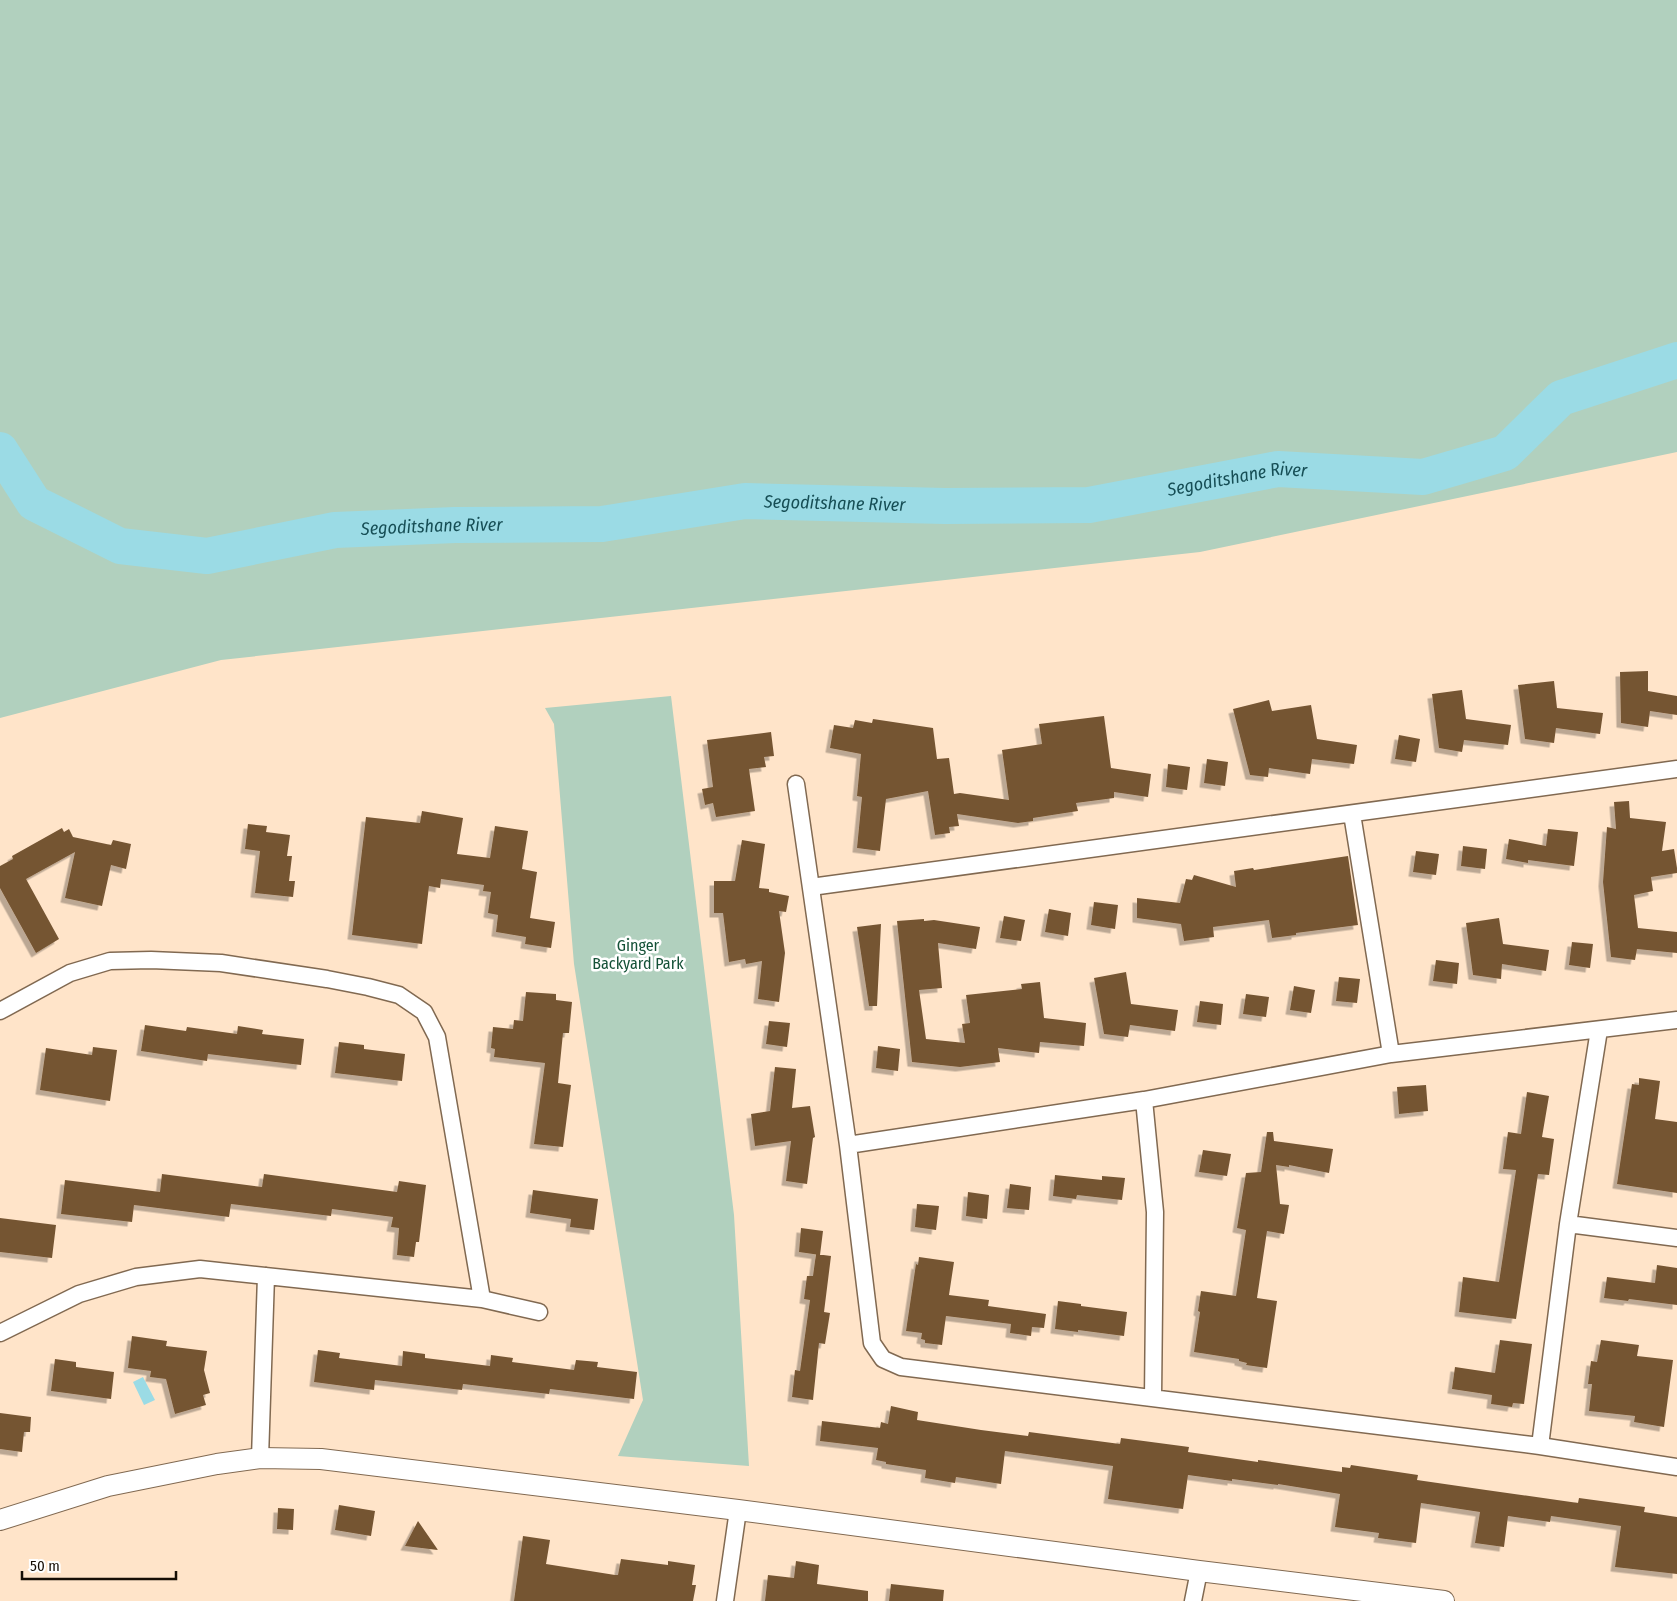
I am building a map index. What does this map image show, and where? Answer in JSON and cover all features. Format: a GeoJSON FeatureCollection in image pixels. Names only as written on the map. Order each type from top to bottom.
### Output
{"type":"FeatureCollection","features":[{"type":"Feature","properties":{"kind":"street"},"geometry":{"type":"LineString","coordinates":[[811,887],[1677,769]]}},
{"type":"Feature","properties":{"kind":"street"},"geometry":{"type":"LineString","coordinates":[[796,784],[848,1146],[872,1343],[883,1359],[901,1367],[1540,1446],[1677,1467]]}},
{"type":"Feature","properties":{"kind":"street"},"geometry":{"type":"LineString","coordinates":[[1352,814],[1391,1054]]}},
{"type":"Feature","properties":{"kind":"street"},"geometry":{"type":"LineString","coordinates":[[0,1011],[70,973],[110,961],[151,960],[221,963],[335,981],[399,995],[424,1012],[437,1037],[482,1299]]}},
{"type":"Feature","properties":{"kind":"street"},"geometry":{"type":"LineString","coordinates":[[848,1146],[1144,1100],[1391,1054],[1677,1020]]}},
{"type":"Feature","properties":{"kind":"street"},"geometry":{"type":"LineString","coordinates":[[1540,1446],[1568,1224],[1599,1030]]}},
{"type":"Feature","properties":{"kind":"street"},"geometry":{"type":"LineString","coordinates":[[1144,1100],[1155,1212],[1153,1398]]}},
{"type":"Feature","properties":{"kind":"street"},"geometry":{"type":"LineString","coordinates":[[1568,1224],[1677,1238]]}},
{"type":"Feature","properties":{"kind":"street"},"geometry":{"type":"LineString","coordinates":[[0,1333],[79,1294],[136,1277],[200,1269],[482,1299],[539,1312]]}},
{"type":"Feature","properties":{"kind":"street"},"geometry":{"type":"LineString","coordinates":[[260,1458],[266,1276]]}},
{"type":"Feature","properties":{"kind":"street"},"geometry":{"type":"LineString","coordinates":[[0,1520],[108,1486],[218,1464],[260,1458],[321,1459],[738,1510],[1199,1571],[1444,1601]]}},
{"type":"Feature","properties":{"kind":"street"},"geometry":{"type":"LineString","coordinates":[[725,1601],[738,1510]]}},
{"type":"Feature","properties":{"kind":"street"},"geometry":{"type":"LineString","coordinates":[[1193,1601],[1199,1571]]}},
{"type":"Feature","properties":{"kind":"green space"},"geometry":{"type":"Polygon","coordinates":[[[0,0],[1677,0],[1677,452],[1200,552],[221,660],[0,718],[0,0]]]}},
{"type":"Feature","properties":{"kind":"green space","name":"Ginger Backyard Park"},"geometry":{"type":"Polygon","coordinates":[[[671,696],[734,1215],[749,1466],[618,1456],[643,1400],[574,964],[554,724],[545,708],[671,696]]]}},
{"type":"Feature","properties":{"kind":"water"},"geometry":{"type":"Polygon","coordinates":[[[143,1377],[155,1400],[144,1405],[133,1382],[143,1377]]]}},
{"type":"Feature","properties":{"kind":"building"},"geometry":{"type":"Polygon","coordinates":[[[1648,671],[1648,691],[1677,696],[1677,715],[1650,711],[1648,727],[1621,723],[1620,672],[1648,671]]]}},
{"type":"Feature","properties":{"kind":"building"},"geometry":{"type":"Polygon","coordinates":[[[1554,681],[1557,708],[1603,713],[1600,734],[1556,728],[1554,743],[1525,739],[1518,685],[1554,681]]]}},
{"type":"Feature","properties":{"kind":"building"},"geometry":{"type":"Polygon","coordinates":[[[1462,690],[1466,719],[1511,725],[1508,745],[1464,740],[1462,752],[1439,748],[1432,694],[1462,690]]]}},
{"type":"Feature","properties":{"kind":"building"},"geometry":{"type":"Polygon","coordinates":[[[1269,700],[1272,711],[1311,705],[1317,739],[1357,745],[1354,764],[1312,759],[1310,774],[1269,768],[1268,777],[1250,775],[1233,709],[1269,700]]]}},
{"type":"Feature","properties":{"kind":"building"},"geometry":{"type":"Polygon","coordinates":[[[1104,716],[1111,768],[1151,774],[1148,797],[1114,792],[1114,798],[1076,803],[1078,811],[1033,818],[1033,821],[1018,823],[957,814],[959,826],[949,827],[950,833],[935,835],[928,791],[886,799],[880,851],[857,848],[862,797],[857,796],[861,754],[830,748],[834,725],[853,728],[855,720],[872,723],[873,719],[933,728],[937,759],[949,758],[954,794],[960,793],[1009,800],[1002,750],[1042,744],[1039,724],[1104,716]]]}},
{"type":"Feature","properties":{"kind":"building"},"geometry":{"type":"Polygon","coordinates":[[[771,732],[774,756],[764,757],[766,767],[749,769],[755,811],[716,817],[713,803],[705,805],[702,789],[713,787],[707,740],[771,732]]]}},
{"type":"Feature","properties":{"kind":"building"},"geometry":{"type":"Polygon","coordinates":[[[1399,735],[1420,739],[1416,762],[1395,759],[1399,735]]]}},
{"type":"Feature","properties":{"kind":"building"},"geometry":{"type":"Polygon","coordinates":[[[1207,759],[1228,762],[1225,786],[1204,783],[1207,759]]]}},
{"type":"Feature","properties":{"kind":"building"},"geometry":{"type":"Polygon","coordinates":[[[1168,764],[1190,767],[1187,790],[1166,787],[1168,764]]]}},
{"type":"Feature","properties":{"kind":"building"},"geometry":{"type":"Polygon","coordinates":[[[1629,801],[1630,818],[1666,822],[1662,851],[1674,849],[1677,868],[1677,873],[1651,877],[1653,891],[1634,895],[1638,928],[1677,932],[1677,953],[1637,949],[1635,960],[1611,957],[1603,882],[1607,827],[1616,829],[1614,802],[1629,801]]]}},
{"type":"Feature","properties":{"kind":"building"},"geometry":{"type":"Polygon","coordinates":[[[422,811],[463,818],[457,854],[490,858],[495,826],[528,831],[522,869],[537,872],[530,918],[555,922],[551,948],[525,944],[526,937],[496,932],[498,915],[488,913],[491,892],[483,891],[484,885],[441,879],[440,888],[429,886],[422,944],[352,935],[366,817],[420,823],[422,811]]]}},
{"type":"Feature","properties":{"kind":"building"},"geometry":{"type":"Polygon","coordinates":[[[248,824],[267,826],[266,832],[290,835],[287,856],[292,856],[289,881],[295,881],[293,897],[255,893],[260,851],[245,849],[248,824]]]}},
{"type":"Feature","properties":{"kind":"building"},"geometry":{"type":"Polygon","coordinates":[[[62,828],[64,832],[69,829],[73,837],[111,845],[113,840],[131,844],[126,869],[111,865],[102,906],[65,898],[75,852],[26,879],[59,939],[36,953],[0,888],[0,866],[13,859],[12,856],[62,828]]]}},
{"type":"Feature","properties":{"kind":"building"},"geometry":{"type":"Polygon","coordinates":[[[1548,829],[1578,832],[1574,866],[1528,860],[1528,863],[1506,859],[1509,839],[1546,846],[1548,829]]]}},
{"type":"Feature","properties":{"kind":"building"},"geometry":{"type":"Polygon","coordinates":[[[742,840],[765,844],[759,888],[769,889],[769,892],[789,896],[786,912],[779,911],[785,953],[779,1002],[758,999],[762,961],[746,964],[745,959],[729,962],[723,913],[714,913],[714,881],[735,881],[742,840]]]}},
{"type":"Feature","properties":{"kind":"building"},"geometry":{"type":"Polygon","coordinates":[[[1463,846],[1487,849],[1485,869],[1461,866],[1463,846]]]}},
{"type":"Feature","properties":{"kind":"building"},"geometry":{"type":"Polygon","coordinates":[[[1416,851],[1439,854],[1436,875],[1413,872],[1416,851]]]}},
{"type":"Feature","properties":{"kind":"building"},"geometry":{"type":"Polygon","coordinates":[[[1348,856],[1358,925],[1272,938],[1269,920],[1213,927],[1214,937],[1184,941],[1181,924],[1137,918],[1137,898],[1180,903],[1186,879],[1192,880],[1194,875],[1236,887],[1234,871],[1253,868],[1254,870],[1348,856]]]}},
{"type":"Feature","properties":{"kind":"building"},"geometry":{"type":"Polygon","coordinates":[[[1094,902],[1118,905],[1115,929],[1091,925],[1094,902]]]}},
{"type":"Feature","properties":{"kind":"building"},"geometry":{"type":"Polygon","coordinates":[[[1049,909],[1071,913],[1068,936],[1045,932],[1049,909]]]}},
{"type":"Feature","properties":{"kind":"building"},"geometry":{"type":"Polygon","coordinates":[[[1004,916],[1025,920],[1021,941],[1000,938],[1004,916]]]}},
{"type":"Feature","properties":{"kind":"building"},"geometry":{"type":"Polygon","coordinates":[[[1499,918],[1503,944],[1549,950],[1546,971],[1502,964],[1501,979],[1473,975],[1466,923],[1499,918]]]}},
{"type":"Feature","properties":{"kind":"building"},"geometry":{"type":"Polygon","coordinates":[[[924,919],[924,921],[934,920],[980,927],[976,949],[938,943],[942,988],[919,990],[926,1039],[965,1043],[962,1024],[970,1023],[966,995],[1022,989],[1021,984],[1040,982],[1044,1018],[1086,1023],[1084,1046],[1040,1042],[1039,1053],[998,1048],[1000,1062],[960,1067],[912,1062],[897,921],[924,919]]]}},
{"type":"Feature","properties":{"kind":"building"},"geometry":{"type":"Polygon","coordinates":[[[881,924],[877,1006],[869,1006],[857,927],[881,924]]]}},
{"type":"Feature","properties":{"kind":"building"},"geometry":{"type":"Polygon","coordinates":[[[1572,942],[1593,944],[1590,968],[1569,965],[1572,942]]]}},
{"type":"Feature","properties":{"kind":"building"},"geometry":{"type":"Polygon","coordinates":[[[1436,960],[1459,963],[1457,984],[1433,981],[1436,960]]]}},
{"type":"Feature","properties":{"kind":"building"},"geometry":{"type":"Polygon","coordinates":[[[1126,972],[1131,1004],[1178,1010],[1175,1031],[1130,1025],[1128,1037],[1104,1034],[1094,978],[1126,972]]]}},
{"type":"Feature","properties":{"kind":"building"},"geometry":{"type":"Polygon","coordinates":[[[1339,977],[1360,979],[1357,1003],[1336,1001],[1339,977]]]}},
{"type":"Feature","properties":{"kind":"building"},"geometry":{"type":"Polygon","coordinates":[[[1294,986],[1315,990],[1311,1013],[1290,1010],[1294,986]]]}},
{"type":"Feature","properties":{"kind":"building"},"geometry":{"type":"Polygon","coordinates":[[[526,992],[556,994],[556,1000],[572,1002],[569,1033],[563,1033],[558,1083],[571,1085],[563,1147],[534,1144],[545,1063],[494,1057],[495,1049],[491,1048],[493,1027],[513,1029],[514,1020],[523,1021],[526,992]]]}},
{"type":"Feature","properties":{"kind":"building"},"geometry":{"type":"Polygon","coordinates":[[[1246,994],[1269,997],[1266,1017],[1243,1014],[1246,994]]]}},
{"type":"Feature","properties":{"kind":"building"},"geometry":{"type":"Polygon","coordinates":[[[1200,1001],[1223,1004],[1221,1025],[1197,1022],[1200,1001]]]}},
{"type":"Feature","properties":{"kind":"building"},"geometry":{"type":"Polygon","coordinates":[[[769,1021],[790,1023],[787,1047],[766,1044],[769,1021]]]}},
{"type":"Feature","properties":{"kind":"building"},"geometry":{"type":"Polygon","coordinates":[[[145,1025],[186,1031],[187,1027],[237,1034],[238,1026],[263,1030],[262,1034],[304,1039],[301,1065],[208,1054],[207,1061],[141,1051],[145,1025]]]}},
{"type":"Feature","properties":{"kind":"building"},"geometry":{"type":"Polygon","coordinates":[[[339,1042],[364,1045],[364,1049],[405,1054],[402,1081],[335,1073],[339,1042]]]}},
{"type":"Feature","properties":{"kind":"building"},"geometry":{"type":"Polygon","coordinates":[[[878,1046],[900,1049],[898,1071],[876,1068],[878,1046]]]}},
{"type":"Feature","properties":{"kind":"building"},"geometry":{"type":"Polygon","coordinates":[[[93,1047],[117,1050],[110,1101],[40,1090],[46,1048],[92,1055],[93,1047]]]}},
{"type":"Feature","properties":{"kind":"building"},"geometry":{"type":"Polygon","coordinates":[[[775,1067],[796,1069],[792,1108],[810,1106],[815,1137],[813,1138],[807,1184],[786,1181],[791,1141],[755,1146],[751,1114],[770,1111],[775,1067]]]}},
{"type":"Feature","properties":{"kind":"building"},"geometry":{"type":"Polygon","coordinates":[[[1639,1078],[1660,1081],[1655,1119],[1677,1122],[1677,1193],[1617,1184],[1632,1084],[1639,1085],[1639,1078]]]}},
{"type":"Feature","properties":{"kind":"building"},"geometry":{"type":"Polygon","coordinates":[[[1426,1085],[1428,1111],[1399,1114],[1397,1087],[1426,1085]]]}},
{"type":"Feature","properties":{"kind":"building"},"geometry":{"type":"Polygon","coordinates":[[[1527,1092],[1549,1096],[1542,1137],[1554,1139],[1549,1175],[1538,1174],[1516,1319],[1459,1312],[1463,1277],[1499,1282],[1516,1170],[1503,1169],[1508,1132],[1521,1134],[1527,1092]]]}},
{"type":"Feature","properties":{"kind":"building"},"geometry":{"type":"Polygon","coordinates":[[[1267,1132],[1273,1132],[1274,1141],[1333,1149],[1329,1173],[1289,1165],[1289,1167],[1276,1165],[1280,1204],[1289,1205],[1284,1234],[1267,1231],[1257,1298],[1277,1301],[1267,1368],[1246,1365],[1247,1363],[1239,1361],[1239,1359],[1194,1352],[1201,1291],[1236,1296],[1246,1230],[1237,1228],[1246,1173],[1261,1172],[1267,1132]]]}},
{"type":"Feature","properties":{"kind":"building"},"geometry":{"type":"Polygon","coordinates":[[[1203,1150],[1231,1154],[1227,1176],[1199,1172],[1203,1150]]]}},
{"type":"Feature","properties":{"kind":"building"},"geometry":{"type":"Polygon","coordinates":[[[162,1174],[262,1187],[264,1174],[397,1192],[399,1181],[426,1185],[419,1242],[416,1242],[414,1257],[397,1255],[399,1228],[391,1227],[393,1217],[332,1209],[331,1216],[231,1204],[229,1217],[134,1205],[132,1222],[61,1214],[65,1180],[160,1192],[162,1174]]]}},
{"type":"Feature","properties":{"kind":"building"},"geometry":{"type":"Polygon","coordinates":[[[1055,1175],[1102,1180],[1102,1176],[1125,1178],[1122,1200],[1077,1195],[1076,1199],[1053,1196],[1055,1175]]]}},
{"type":"Feature","properties":{"kind":"building"},"geometry":{"type":"Polygon","coordinates":[[[1010,1184],[1031,1187],[1029,1210],[1007,1208],[1010,1184]]]}},
{"type":"Feature","properties":{"kind":"building"},"geometry":{"type":"Polygon","coordinates":[[[533,1190],[598,1199],[594,1230],[570,1227],[571,1219],[530,1213],[533,1190]]]}},
{"type":"Feature","properties":{"kind":"building"},"geometry":{"type":"Polygon","coordinates":[[[968,1192],[989,1195],[987,1219],[966,1216],[968,1192]]]}},
{"type":"Feature","properties":{"kind":"building"},"geometry":{"type":"Polygon","coordinates":[[[917,1204],[939,1206],[936,1230],[915,1227],[917,1204]]]}},
{"type":"Feature","properties":{"kind":"building"},"geometry":{"type":"Polygon","coordinates":[[[0,1218],[56,1225],[52,1258],[0,1252],[0,1218]]]}},
{"type":"Feature","properties":{"kind":"building"},"geometry":{"type":"Polygon","coordinates":[[[801,1228],[823,1231],[820,1255],[799,1252],[801,1228]]]}},
{"type":"Feature","properties":{"kind":"building"},"geometry":{"type":"Polygon","coordinates":[[[816,1254],[831,1256],[824,1312],[830,1313],[825,1344],[819,1343],[813,1400],[792,1397],[795,1370],[800,1371],[810,1300],[804,1299],[807,1276],[813,1276],[816,1254]]]}},
{"type":"Feature","properties":{"kind":"building"},"geometry":{"type":"Polygon","coordinates":[[[919,1257],[954,1262],[949,1295],[989,1300],[988,1306],[1046,1314],[1044,1328],[1032,1327],[1031,1336],[1010,1333],[1011,1324],[946,1316],[942,1345],[925,1343],[925,1340],[921,1339],[922,1333],[906,1331],[916,1264],[918,1265],[919,1257]]]}},
{"type":"Feature","properties":{"kind":"building"},"geometry":{"type":"Polygon","coordinates":[[[1657,1265],[1677,1268],[1677,1305],[1604,1298],[1607,1277],[1655,1283],[1657,1265]]]}},
{"type":"Feature","properties":{"kind":"building"},"geometry":{"type":"Polygon","coordinates":[[[1058,1301],[1127,1312],[1124,1336],[1055,1329],[1058,1301]]]}},
{"type":"Feature","properties":{"kind":"building"},"geometry":{"type":"Polygon","coordinates":[[[132,1336],[167,1341],[166,1346],[207,1351],[204,1370],[210,1393],[203,1395],[206,1405],[175,1414],[166,1379],[150,1377],[151,1371],[128,1368],[132,1336]]]}},
{"type":"Feature","properties":{"kind":"building"},"geometry":{"type":"Polygon","coordinates":[[[1500,1340],[1532,1344],[1524,1404],[1513,1403],[1512,1407],[1491,1404],[1492,1395],[1452,1389],[1455,1367],[1495,1373],[1500,1340]]]}},
{"type":"Feature","properties":{"kind":"building"},"geometry":{"type":"Polygon","coordinates":[[[1601,1340],[1639,1345],[1637,1356],[1673,1360],[1664,1427],[1634,1422],[1635,1416],[1589,1411],[1592,1384],[1588,1384],[1591,1361],[1597,1362],[1601,1340]]]}},
{"type":"Feature","properties":{"kind":"building"},"geometry":{"type":"Polygon","coordinates":[[[318,1350],[340,1353],[339,1358],[402,1366],[403,1351],[425,1354],[425,1358],[490,1366],[491,1355],[513,1358],[512,1362],[574,1370],[576,1360],[598,1362],[597,1367],[637,1372],[634,1399],[550,1389],[549,1394],[463,1384],[462,1390],[375,1380],[374,1390],[314,1382],[318,1350]]]}},
{"type":"Feature","properties":{"kind":"building"},"geometry":{"type":"Polygon","coordinates":[[[55,1359],[76,1362],[76,1367],[114,1372],[111,1399],[51,1391],[55,1359]]]}},
{"type":"Feature","properties":{"kind":"building"},"geometry":{"type":"Polygon","coordinates":[[[891,1406],[918,1412],[917,1420],[981,1430],[1028,1436],[1029,1432],[1120,1444],[1121,1438],[1189,1447],[1188,1452],[1258,1462],[1258,1460],[1342,1472],[1342,1467],[1350,1468],[1351,1465],[1418,1475],[1417,1480],[1486,1490],[1578,1503],[1579,1498],[1645,1507],[1644,1512],[1677,1517],[1677,1574],[1615,1567],[1621,1526],[1551,1516],[1550,1522],[1508,1516],[1504,1547],[1475,1543],[1480,1512],[1421,1503],[1416,1543],[1378,1538],[1379,1533],[1335,1527],[1340,1494],[1278,1484],[1232,1479],[1232,1481],[1188,1475],[1183,1509],[1108,1499],[1113,1466],[1005,1451],[1001,1484],[956,1477],[955,1483],[925,1478],[926,1470],[886,1464],[886,1462],[876,1460],[878,1448],[820,1441],[822,1421],[880,1428],[881,1422],[888,1424],[891,1406]]]}},
{"type":"Feature","properties":{"kind":"building"},"geometry":{"type":"Polygon","coordinates":[[[0,1413],[31,1417],[30,1432],[24,1432],[22,1452],[0,1449],[0,1413]]]}},
{"type":"Feature","properties":{"kind":"building"},"geometry":{"type":"Polygon","coordinates":[[[339,1505],[375,1511],[371,1536],[335,1530],[339,1505]]]}},
{"type":"Feature","properties":{"kind":"building"},"geometry":{"type":"Polygon","coordinates":[[[278,1508],[294,1509],[293,1530],[277,1529],[278,1508]]]}},
{"type":"Feature","properties":{"kind":"building"},"geometry":{"type":"Polygon","coordinates":[[[418,1521],[438,1550],[405,1546],[418,1521]]]}},
{"type":"Feature","properties":{"kind":"building"},"geometry":{"type":"Polygon","coordinates":[[[523,1536],[550,1540],[546,1564],[615,1575],[618,1575],[621,1559],[668,1565],[668,1561],[695,1565],[692,1585],[696,1585],[693,1601],[514,1601],[523,1536]]]}},
{"type":"Feature","properties":{"kind":"building"},"geometry":{"type":"Polygon","coordinates":[[[796,1561],[819,1565],[817,1584],[868,1591],[868,1601],[765,1601],[768,1575],[794,1578],[796,1561]]]}},
{"type":"Feature","properties":{"kind":"building"},"geometry":{"type":"Polygon","coordinates":[[[891,1584],[944,1590],[943,1601],[889,1601],[891,1584]]]}},
{"type":"Feature","properties":{"kind":"waterway","name":"Segoditshane River"},"geometry":{"type":"LineString","coordinates":[[0,450],[34,503],[120,546],[207,556],[335,530],[455,525],[602,524],[745,501],[945,506],[1089,505],[1278,469],[1423,477],[1505,453],[1561,398],[1677,360]]}}]}
